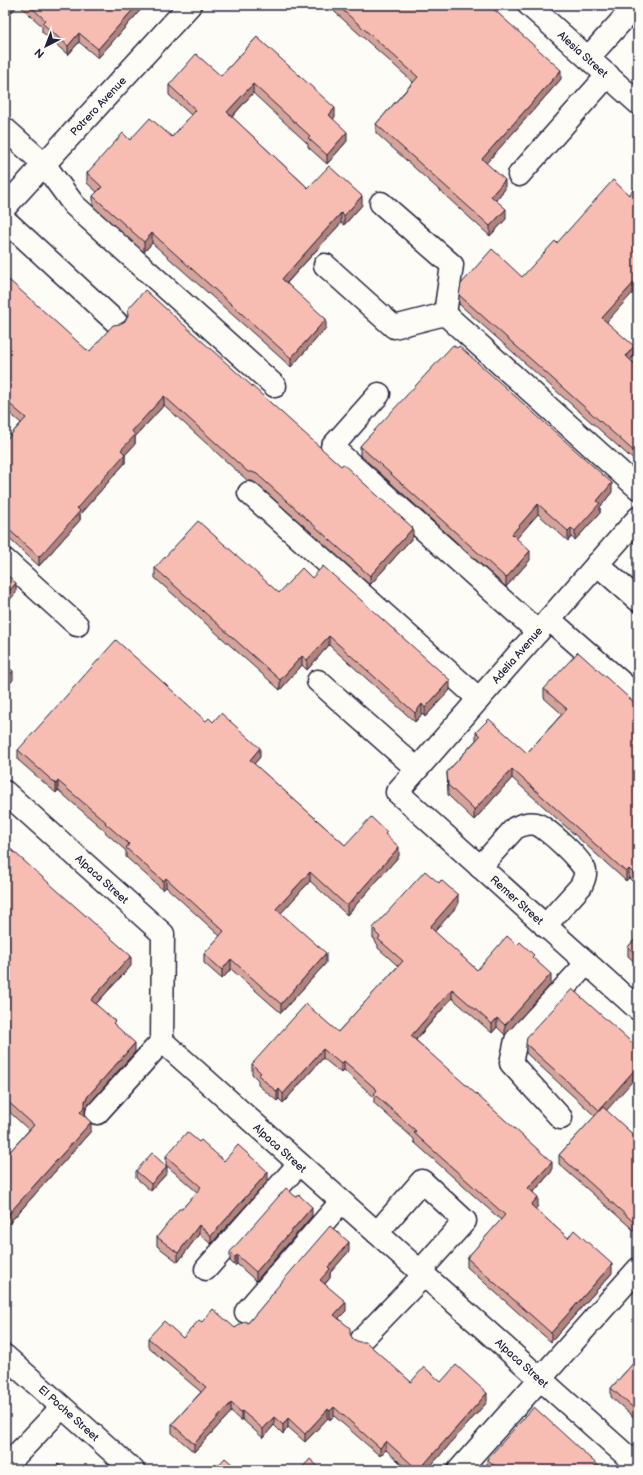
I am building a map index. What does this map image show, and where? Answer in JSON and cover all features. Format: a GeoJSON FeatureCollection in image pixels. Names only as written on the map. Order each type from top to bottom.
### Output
{"type":"FeatureCollection","features":[{"type":"Feature","properties":{"kind":"street","name":"Potrero Avenue"},"geometry":{"type":"LineString","coordinates":[[5,210],[44,164],[190,5]]}},
{"type":"Feature","properties":{"kind":"street","name":"Alesia Street"},"geometry":{"type":"LineString","coordinates":[[529,5],[638,103]]}},
{"type":"Feature","properties":{"kind":"street"},"geometry":{"type":"LineString","coordinates":[[588,58],[636,5]]}},
{"type":"Feature","properties":{"kind":"street"},"geometry":{"type":"LineString","coordinates":[[519,175],[608,75]]}},
{"type":"Feature","properties":{"kind":"street"},"geometry":{"type":"LineString","coordinates":[[5,129],[44,164],[74,205],[275,386]]}},
{"type":"Feature","properties":{"kind":"street"},"geometry":{"type":"LineString","coordinates":[[381,203],[452,265],[445,314]]}},
{"type":"Feature","properties":{"kind":"street"},"geometry":{"type":"LineString","coordinates":[[5,210],[116,322]]}},
{"type":"Feature","properties":{"kind":"street"},"geometry":{"type":"LineString","coordinates":[[325,265],[394,327],[445,314]]}},
{"type":"Feature","properties":{"kind":"street"},"geometry":{"type":"LineString","coordinates":[[445,314],[638,488]]}},
{"type":"Feature","properties":{"kind":"street"},"geometry":{"type":"LineString","coordinates":[[379,394],[332,447],[543,626],[638,697]]}},
{"type":"Feature","properties":{"kind":"street"},"geometry":{"type":"LineString","coordinates":[[248,493],[479,699]]}},
{"type":"Feature","properties":{"kind":"street","name":"Adelia Avenue"},"geometry":{"type":"LineString","coordinates":[[397,792],[638,518]]}},
{"type":"Feature","properties":{"kind":"street"},"geometry":{"type":"LineString","coordinates":[[5,560],[77,625]]}},
{"type":"Feature","properties":{"kind":"street"},"geometry":{"type":"LineString","coordinates":[[597,564],[638,600]]}},
{"type":"Feature","properties":{"kind":"street"},"geometry":{"type":"LineString","coordinates":[[318,681],[417,769]]}},
{"type":"Feature","properties":{"kind":"street","name":"Alpaca Street"},"geometry":{"type":"LineString","coordinates":[[5,792],[163,934],[162,1041],[638,1466]]}},
{"type":"Feature","properties":{"kind":"street","name":"Remer Street"},"geometry":{"type":"LineString","coordinates":[[397,792],[638,1009]]}},
{"type":"Feature","properties":{"kind":"street"},"geometry":{"type":"LineString","coordinates":[[480,867],[515,828],[522,824],[535,824],[543,828],[583,865],[585,872],[581,886],[545,926]]}},
{"type":"Feature","properties":{"kind":"street"},"geometry":{"type":"LineString","coordinates":[[561,1118],[510,1063],[516,1040],[587,963]]}},
{"type":"Feature","properties":{"kind":"street"},"geometry":{"type":"LineString","coordinates":[[97,1113],[162,1041]]}},
{"type":"Feature","properties":{"kind":"street"},"geometry":{"type":"LineString","coordinates":[[206,1269],[299,1164]]}},
{"type":"Feature","properties":{"kind":"street"},"geometry":{"type":"LineString","coordinates":[[362,1339],[398,1301],[465,1221],[422,1182],[377,1233]]}},
{"type":"Feature","properties":{"kind":"street"},"geometry":{"type":"LineString","coordinates":[[246,1312],[341,1202]]}},
{"type":"Feature","properties":{"kind":"street"},"geometry":{"type":"LineString","coordinates":[[460,1470],[638,1269]]}},
{"type":"Feature","properties":{"kind":"street","name":"El Poche Street"},"geometry":{"type":"LineString","coordinates":[[5,1356],[133,1470]]}},
{"type":"Feature","properties":{"kind":"street"},"geometry":{"type":"LineString","coordinates":[[5,1467],[62,1406]]}},
{"type":"Feature","properties":{"kind":"building"},"geometry":{"type":"Polygon","coordinates":[[[5,5],[10,5],[5,11],[5,5]]]}},
{"type":"Feature","properties":{"kind":"building"},"geometry":{"type":"Polygon","coordinates":[[[29,5],[137,5],[98,49],[79,33],[68,46],[42,23],[45,20],[29,5]]]}},
{"type":"Feature","properties":{"kind":"building"},"geometry":{"type":"Polygon","coordinates":[[[337,5],[489,5],[561,70],[482,159],[505,180],[491,196],[506,209],[490,226],[376,124],[418,77],[337,5]]]}},
{"type":"Feature","properties":{"kind":"building"},"geometry":{"type":"Polygon","coordinates":[[[257,37],[335,108],[329,115],[347,132],[327,155],[308,138],[310,136],[253,84],[227,112],[308,188],[329,166],[362,196],[344,216],[341,213],[282,279],[326,319],[291,358],[152,233],[144,242],[93,196],[102,187],[87,173],[123,133],[130,140],[150,118],[172,137],[196,110],[169,85],[196,54],[221,76],[257,37]]]}},
{"type":"Feature","properties":{"kind":"building"},"geometry":{"type":"Polygon","coordinates":[[[613,180],[629,195],[638,184],[638,278],[602,318],[634,346],[626,356],[638,367],[638,455],[459,295],[461,284],[492,249],[522,277],[555,241],[557,243],[613,180]]]}},
{"type":"Feature","properties":{"kind":"building"},"geometry":{"type":"Polygon","coordinates":[[[9,280],[89,352],[113,325],[120,324],[125,321],[128,315],[128,309],[145,290],[341,466],[343,464],[413,528],[370,576],[257,474],[248,472],[164,396],[132,431],[135,435],[121,450],[125,454],[77,508],[80,511],[39,557],[5,526],[5,441],[26,418],[5,400],[5,285],[9,280]]]}},
{"type":"Feature","properties":{"kind":"building"},"geometry":{"type":"Polygon","coordinates":[[[453,345],[457,348],[459,346],[612,483],[597,501],[600,503],[575,531],[571,528],[568,531],[538,504],[512,534],[530,551],[506,578],[360,446],[453,345]]]}},
{"type":"Feature","properties":{"kind":"building"},"geometry":{"type":"Polygon","coordinates":[[[198,521],[279,593],[302,568],[312,578],[323,566],[450,680],[425,708],[422,704],[415,713],[329,636],[307,660],[302,656],[280,680],[155,568],[198,521]]]}},
{"type":"Feature","properties":{"kind":"building"},"geometry":{"type":"Polygon","coordinates":[[[5,573],[16,583],[5,596],[5,573]]]}},
{"type":"Feature","properties":{"kind":"building"},"geometry":{"type":"Polygon","coordinates":[[[116,640],[206,721],[209,718],[213,722],[221,713],[260,748],[250,760],[345,845],[371,817],[387,832],[385,834],[399,847],[347,906],[310,872],[276,909],[326,953],[281,1004],[231,959],[222,970],[204,954],[224,931],[166,878],[163,881],[126,848],[129,844],[105,823],[106,822],[58,781],[56,784],[18,750],[116,640]]]}},
{"type":"Feature","properties":{"kind":"building"},"geometry":{"type":"Polygon","coordinates":[[[578,652],[638,706],[638,878],[629,869],[626,872],[512,769],[474,810],[448,785],[447,772],[480,736],[476,732],[489,719],[527,753],[567,709],[544,689],[578,652]]]}},
{"type":"Feature","properties":{"kind":"building"},"geometry":{"type":"Polygon","coordinates":[[[5,664],[13,671],[5,680],[5,664]]]}},
{"type":"Feature","properties":{"kind":"building"},"geometry":{"type":"Polygon","coordinates":[[[5,844],[131,956],[91,1000],[115,1021],[113,1023],[135,1043],[85,1101],[85,1106],[80,1112],[91,1122],[5,1218],[5,1157],[34,1125],[5,1099],[5,844]]]}},
{"type":"Feature","properties":{"kind":"building"},"geometry":{"type":"Polygon","coordinates":[[[425,871],[439,883],[441,880],[458,895],[430,927],[477,970],[507,936],[517,945],[520,942],[534,955],[532,957],[551,974],[505,1025],[497,1018],[492,1024],[452,989],[411,1036],[552,1162],[528,1188],[538,1197],[531,1205],[568,1238],[574,1230],[612,1264],[551,1333],[467,1258],[505,1215],[414,1133],[416,1131],[374,1094],[377,1090],[344,1061],[341,1064],[323,1049],[283,1094],[279,1089],[277,1092],[258,1075],[261,1073],[252,1064],[306,1004],[338,1032],[403,961],[378,939],[380,937],[373,928],[425,871]]]}},
{"type":"Feature","properties":{"kind":"building"},"geometry":{"type":"Polygon","coordinates":[[[638,936],[638,956],[628,947],[638,936]]]}},
{"type":"Feature","properties":{"kind":"building"},"geometry":{"type":"Polygon","coordinates":[[[572,989],[638,1048],[638,1066],[599,1110],[526,1044],[527,1037],[572,989]]]}},
{"type":"Feature","properties":{"kind":"building"},"geometry":{"type":"Polygon","coordinates":[[[603,1107],[638,1139],[638,1226],[559,1155],[603,1107]]]}},
{"type":"Feature","properties":{"kind":"building"},"geometry":{"type":"Polygon","coordinates":[[[187,1132],[199,1142],[201,1140],[224,1161],[238,1145],[268,1172],[211,1236],[199,1225],[178,1253],[157,1237],[179,1209],[182,1209],[201,1187],[166,1156],[187,1132]]]}},
{"type":"Feature","properties":{"kind":"building"},"geometry":{"type":"Polygon","coordinates":[[[152,1153],[167,1167],[151,1184],[136,1171],[152,1153]]]}},
{"type":"Feature","properties":{"kind":"building"},"geometry":{"type":"Polygon","coordinates":[[[286,1188],[296,1197],[299,1195],[312,1207],[256,1272],[237,1255],[235,1257],[230,1252],[286,1188]]]}},
{"type":"Feature","properties":{"kind":"building"},"geometry":{"type":"Polygon","coordinates":[[[330,1226],[349,1242],[328,1267],[330,1269],[320,1280],[346,1302],[334,1315],[350,1328],[350,1334],[353,1339],[359,1342],[366,1342],[411,1382],[424,1367],[441,1382],[456,1365],[487,1393],[419,1470],[386,1441],[380,1448],[334,1407],[330,1411],[328,1409],[305,1434],[288,1418],[283,1425],[274,1417],[263,1429],[231,1403],[194,1444],[172,1424],[206,1387],[148,1338],[164,1321],[183,1338],[199,1320],[202,1322],[213,1309],[235,1328],[245,1321],[248,1323],[330,1226]]]}},
{"type":"Feature","properties":{"kind":"building"},"geometry":{"type":"Polygon","coordinates":[[[638,1358],[638,1412],[611,1388],[638,1358]]]}},
{"type":"Feature","properties":{"kind":"building"},"geometry":{"type":"Polygon","coordinates":[[[534,1407],[603,1470],[499,1470],[487,1459],[534,1407]]]}},
{"type":"Feature","properties":{"kind":"building"},"geometry":{"type":"Polygon","coordinates":[[[225,1458],[239,1470],[214,1470],[225,1458]]]}},
{"type":"Feature","properties":{"kind":"building"},"geometry":{"type":"Polygon","coordinates":[[[310,1459],[322,1470],[300,1470],[310,1459]]]}},
{"type":"Feature","properties":{"kind":"building"},"geometry":{"type":"Polygon","coordinates":[[[58,1464],[65,1470],[52,1470],[58,1464]]]}}]}
